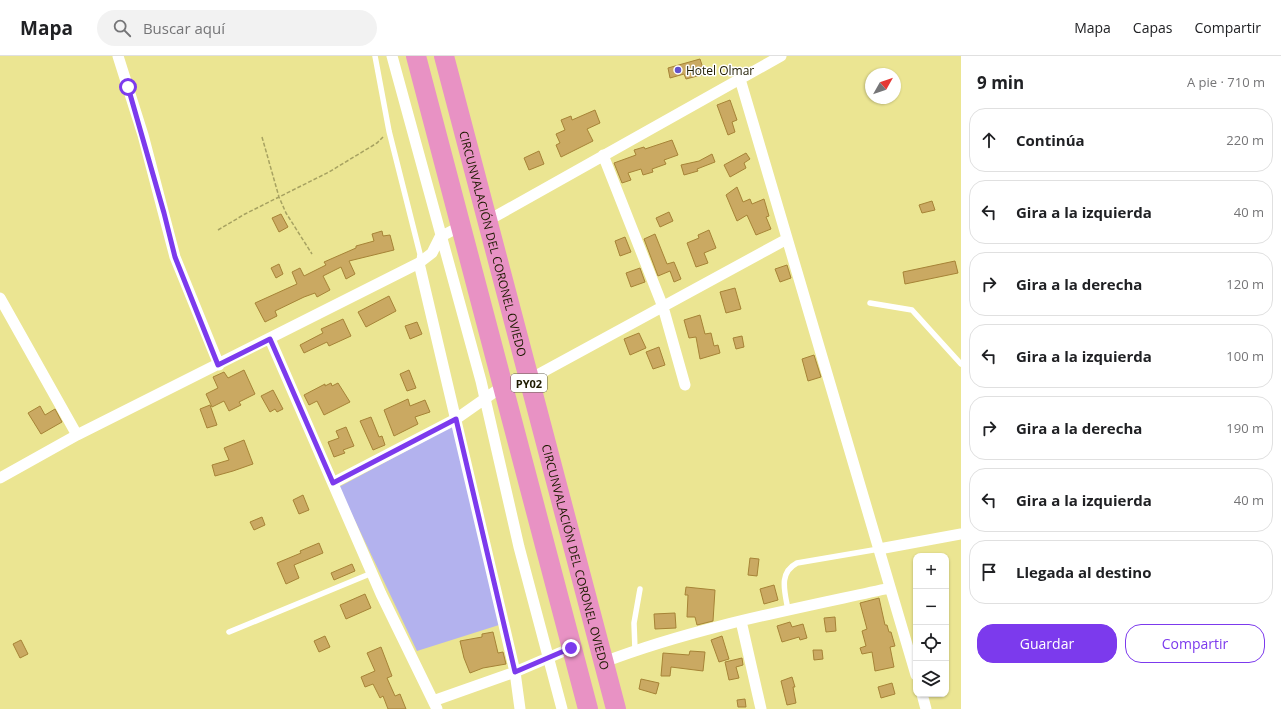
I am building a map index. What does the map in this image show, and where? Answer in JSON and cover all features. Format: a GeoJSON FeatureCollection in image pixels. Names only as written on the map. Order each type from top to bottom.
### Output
{"type":"FeatureCollection","features":[{"type":"Feature","properties":{"kind":"highway","name":"PY02"},"geometry":{"type":"LineString","coordinates":[[416,56],[588,709]]}},
{"type":"Feature","properties":{"kind":"highway","name":"CIRCUNVALACIÓN DEL CORONEL OVIEDO"},"geometry":{"type":"LineString","coordinates":[[444,56],[528,380],[616,709]]}},
{"type":"Feature","properties":{"kind":"street"},"geometry":{"type":"LineString","coordinates":[[118,56],[142,135],[175,257],[218,365]]}},
{"type":"Feature","properties":{"kind":"street"},"geometry":{"type":"LineString","coordinates":[[392,56],[484,399],[519,547],[562,709]]}},
{"type":"Feature","properties":{"kind":"street"},"geometry":{"type":"LineString","coordinates":[[486,220],[781,56]]}},
{"type":"Feature","properties":{"kind":"street"},"geometry":{"type":"LineString","coordinates":[[740,79],[913,665]]}},
{"type":"Feature","properties":{"kind":"street"},"geometry":{"type":"LineString","coordinates":[[603,155],[663,306],[685,385]]}},
{"type":"Feature","properties":{"kind":"street"},"geometry":{"type":"LineString","coordinates":[[0,478],[77,435],[419,263],[432,253],[440,237],[461,226]]}},
{"type":"Feature","properties":{"kind":"street"},"geometry":{"type":"LineString","coordinates":[[528,380],[788,240]]}},
{"type":"Feature","properties":{"kind":"street"},"geometry":{"type":"LineString","coordinates":[[419,263],[515,672],[520,709]]}},
{"type":"Feature","properties":{"kind":"street"},"geometry":{"type":"LineString","coordinates":[[0,298],[77,435]]}},
{"type":"Feature","properties":{"kind":"street"},"geometry":{"type":"LineString","coordinates":[[270,339],[372,574],[435,705],[571,648]]}},
{"type":"Feature","properties":{"kind":"street"},"geometry":{"type":"LineString","coordinates":[[333,483],[456,419],[503,386]]}},
{"type":"Feature","properties":{"kind":"street"},"geometry":{"type":"LineString","coordinates":[[879,549],[961,534]]}},
{"type":"Feature","properties":{"kind":"street"},"geometry":{"type":"LineString","coordinates":[[604,662],[635,650],[741,621],[890,588]]}},
{"type":"Feature","properties":{"kind":"street"},"geometry":{"type":"LineString","coordinates":[[741,621],[761,709]]}},
{"type":"Feature","properties":{"kind":"street"},"geometry":{"type":"LineString","coordinates":[[923,697],[926,709]]}},
{"type":"Feature","properties":{"kind":"lane"},"geometry":{"type":"LineString","coordinates":[[375,56],[389,131],[420,254],[419,263]]}},
{"type":"Feature","properties":{"kind":"lane"},"geometry":{"type":"LineString","coordinates":[[870,303],[912,310],[961,364]]}},
{"type":"Feature","properties":{"kind":"lane"},"geometry":{"type":"LineString","coordinates":[[788,610],[784,581],[786,572],[791,566],[797,563],[879,549]]}},
{"type":"Feature","properties":{"kind":"lane"},"geometry":{"type":"LineString","coordinates":[[229,632],[372,574]]}},
{"type":"Feature","properties":{"kind":"lane"},"geometry":{"type":"LineString","coordinates":[[635,650],[634,623],[640,589]]}},
{"type":"Feature","properties":{"kind":"path"},"geometry":{"type":"LineString","coordinates":[[218,230],[329,172],[377,143],[389,131]]}},
{"type":"Feature","properties":{"kind":"path"},"geometry":{"type":"LineString","coordinates":[[262,137],[279,197],[286,213],[312,254]]}},
{"type":"Feature","properties":{"kind":"shaded area"},"geometry":{"type":"Polygon","coordinates":[[[453,426],[499,625],[417,651],[339,487],[453,426]]]}},
{"type":"Feature","properties":{"kind":"building"},"geometry":{"type":"Polygon","coordinates":[[[700,59],[705,74],[686,79],[684,74],[670,78],[668,68],[700,59]]]}},
{"type":"Feature","properties":{"kind":"building"},"geometry":{"type":"Polygon","coordinates":[[[730,100],[737,120],[732,122],[735,132],[728,135],[717,105],[730,100]]]}},
{"type":"Feature","properties":{"kind":"building"},"geometry":{"type":"Polygon","coordinates":[[[595,110],[600,123],[587,129],[593,141],[561,157],[556,145],[560,143],[556,134],[565,130],[561,120],[571,116],[572,120],[595,110]]]}},
{"type":"Feature","properties":{"kind":"building"},"geometry":{"type":"Polygon","coordinates":[[[672,140],[678,155],[664,160],[666,164],[652,169],[653,172],[643,175],[641,169],[628,173],[631,180],[622,183],[614,163],[636,155],[634,150],[644,147],[645,149],[672,140]]]}},
{"type":"Feature","properties":{"kind":"building"},"geometry":{"type":"Polygon","coordinates":[[[539,151],[544,164],[529,170],[524,158],[539,151]]]}},
{"type":"Feature","properties":{"kind":"building"},"geometry":{"type":"Polygon","coordinates":[[[746,153],[750,159],[744,163],[746,168],[730,177],[724,165],[746,153]]]}},
{"type":"Feature","properties":{"kind":"building"},"geometry":{"type":"Polygon","coordinates":[[[712,154],[715,162],[697,169],[698,171],[684,175],[681,165],[699,161],[712,154]]]}},
{"type":"Feature","properties":{"kind":"building"},"geometry":{"type":"Polygon","coordinates":[[[737,187],[743,202],[750,199],[752,204],[764,199],[769,216],[766,217],[771,229],[756,235],[747,215],[737,221],[726,195],[737,187]]]}},
{"type":"Feature","properties":{"kind":"building"},"geometry":{"type":"Polygon","coordinates":[[[932,201],[935,210],[922,213],[919,205],[932,201]]]}},
{"type":"Feature","properties":{"kind":"building"},"geometry":{"type":"Polygon","coordinates":[[[669,212],[673,221],[660,227],[656,218],[669,212]]]}},
{"type":"Feature","properties":{"kind":"building"},"geometry":{"type":"Polygon","coordinates":[[[281,214],[288,227],[279,232],[272,218],[281,214]]]}},
{"type":"Feature","properties":{"kind":"building"},"geometry":{"type":"Polygon","coordinates":[[[709,230],[716,248],[704,253],[708,263],[696,267],[687,243],[699,238],[698,235],[709,230]]]}},
{"type":"Feature","properties":{"kind":"building"},"geometry":{"type":"Polygon","coordinates":[[[382,231],[383,236],[390,235],[394,250],[349,261],[355,274],[346,279],[341,267],[323,276],[330,290],[317,297],[315,293],[304,297],[275,311],[277,316],[265,322],[255,303],[297,284],[292,272],[300,268],[304,276],[326,265],[324,262],[356,248],[356,246],[374,241],[372,234],[382,231]]]}},
{"type":"Feature","properties":{"kind":"building"},"geometry":{"type":"Polygon","coordinates":[[[655,234],[667,264],[674,262],[681,279],[674,282],[670,271],[658,276],[644,239],[655,234]]]}},
{"type":"Feature","properties":{"kind":"building"},"geometry":{"type":"Polygon","coordinates":[[[625,237],[631,252],[620,256],[615,241],[625,237]]]}},
{"type":"Feature","properties":{"kind":"building"},"geometry":{"type":"Polygon","coordinates":[[[955,261],[958,273],[905,284],[903,272],[955,261]]]}},
{"type":"Feature","properties":{"kind":"building"},"geometry":{"type":"Polygon","coordinates":[[[279,264],[283,274],[276,278],[271,268],[279,264]]]}},
{"type":"Feature","properties":{"kind":"building"},"geometry":{"type":"Polygon","coordinates":[[[787,265],[791,278],[780,282],[775,269],[787,265]]]}},
{"type":"Feature","properties":{"kind":"building"},"geometry":{"type":"Polygon","coordinates":[[[640,268],[645,282],[631,287],[626,273],[640,268]]]}},
{"type":"Feature","properties":{"kind":"building"},"geometry":{"type":"Polygon","coordinates":[[[735,288],[741,309],[726,313],[720,292],[735,288]]]}},
{"type":"Feature","properties":{"kind":"building"},"geometry":{"type":"Polygon","coordinates":[[[389,296],[396,311],[366,327],[358,312],[389,296]]]}},
{"type":"Feature","properties":{"kind":"building"},"geometry":{"type":"Polygon","coordinates":[[[700,315],[705,334],[711,333],[714,346],[718,345],[720,353],[700,359],[696,337],[689,338],[684,320],[700,315]]]}},
{"type":"Feature","properties":{"kind":"building"},"geometry":{"type":"Polygon","coordinates":[[[343,319],[351,336],[329,346],[327,342],[304,353],[300,345],[323,333],[321,329],[343,319]]]}},
{"type":"Feature","properties":{"kind":"building"},"geometry":{"type":"Polygon","coordinates":[[[417,322],[422,334],[410,339],[405,326],[417,322]]]}},
{"type":"Feature","properties":{"kind":"building"},"geometry":{"type":"Polygon","coordinates":[[[639,333],[646,348],[630,355],[624,339],[639,333]]]}},
{"type":"Feature","properties":{"kind":"building"},"geometry":{"type":"Polygon","coordinates":[[[742,336],[744,347],[736,349],[733,338],[742,336]]]}},
{"type":"Feature","properties":{"kind":"building"},"geometry":{"type":"Polygon","coordinates":[[[659,347],[665,365],[653,369],[646,352],[659,347]]]}},
{"type":"Feature","properties":{"kind":"building"},"geometry":{"type":"Polygon","coordinates":[[[814,355],[821,377],[808,381],[802,359],[814,355]]]}},
{"type":"Feature","properties":{"kind":"building"},"geometry":{"type":"Polygon","coordinates":[[[244,370],[255,394],[239,402],[241,405],[229,411],[224,401],[212,407],[206,394],[218,388],[213,377],[224,372],[228,378],[244,370]]]}},
{"type":"Feature","properties":{"kind":"building"},"geometry":{"type":"Polygon","coordinates":[[[409,370],[416,388],[407,391],[400,374],[409,370]]]}},
{"type":"Feature","properties":{"kind":"building"},"geometry":{"type":"Polygon","coordinates":[[[331,383],[332,386],[338,383],[350,402],[324,415],[317,401],[309,405],[304,395],[325,384],[325,386],[331,383]]]}},
{"type":"Feature","properties":{"kind":"building"},"geometry":{"type":"Polygon","coordinates":[[[273,390],[283,409],[277,412],[275,409],[270,412],[261,396],[273,390]]]}},
{"type":"Feature","properties":{"kind":"building"},"geometry":{"type":"Polygon","coordinates":[[[408,399],[410,406],[425,400],[430,412],[415,417],[418,424],[394,436],[384,410],[408,399]]]}},
{"type":"Feature","properties":{"kind":"building"},"geometry":{"type":"Polygon","coordinates":[[[210,405],[217,425],[207,428],[200,409],[210,405]]]}},
{"type":"Feature","properties":{"kind":"building"},"geometry":{"type":"Polygon","coordinates":[[[40,406],[45,415],[55,409],[62,422],[41,434],[28,413],[40,406]]]}},
{"type":"Feature","properties":{"kind":"building"},"geometry":{"type":"Polygon","coordinates":[[[371,417],[379,437],[382,436],[385,445],[373,450],[360,421],[371,417]]]}},
{"type":"Feature","properties":{"kind":"building"},"geometry":{"type":"Polygon","coordinates":[[[346,427],[354,446],[343,450],[345,453],[334,457],[328,442],[339,438],[336,431],[346,427]]]}},
{"type":"Feature","properties":{"kind":"building"},"geometry":{"type":"Polygon","coordinates":[[[244,440],[253,464],[215,476],[212,465],[229,460],[224,448],[244,440]]]}},
{"type":"Feature","properties":{"kind":"building"},"geometry":{"type":"Polygon","coordinates":[[[303,495],[309,510],[299,514],[293,500],[303,495]]]}},
{"type":"Feature","properties":{"kind":"building"},"geometry":{"type":"Polygon","coordinates":[[[262,517],[265,525],[254,530],[250,522],[262,517]]]}},
{"type":"Feature","properties":{"kind":"building"},"geometry":{"type":"Polygon","coordinates":[[[319,543],[323,553],[294,565],[299,578],[286,584],[277,563],[301,553],[300,551],[319,543]]]}},
{"type":"Feature","properties":{"kind":"building"},"geometry":{"type":"Polygon","coordinates":[[[750,558],[759,559],[757,576],[748,575],[750,558]]]}},
{"type":"Feature","properties":{"kind":"building"},"geometry":{"type":"Polygon","coordinates":[[[352,564],[355,571],[334,580],[331,573],[352,564]]]}},
{"type":"Feature","properties":{"kind":"building"},"geometry":{"type":"Polygon","coordinates":[[[774,585],[778,600],[764,604],[760,589],[774,585]]]}},
{"type":"Feature","properties":{"kind":"building"},"geometry":{"type":"Polygon","coordinates":[[[686,587],[715,590],[713,621],[697,625],[695,617],[687,617],[688,595],[685,595],[686,587]]]}},
{"type":"Feature","properties":{"kind":"building"},"geometry":{"type":"Polygon","coordinates":[[[365,594],[371,608],[346,619],[340,605],[365,594]]]}},
{"type":"Feature","properties":{"kind":"building"},"geometry":{"type":"Polygon","coordinates":[[[879,598],[885,625],[887,625],[889,632],[891,632],[895,646],[890,647],[894,667],[875,671],[872,652],[862,654],[860,648],[866,646],[862,631],[867,629],[860,603],[879,598]]]}},
{"type":"Feature","properties":{"kind":"building"},"geometry":{"type":"Polygon","coordinates":[[[675,613],[676,628],[655,629],[654,614],[675,613]]]}},
{"type":"Feature","properties":{"kind":"building"},"geometry":{"type":"Polygon","coordinates":[[[835,617],[836,631],[826,632],[824,618],[835,617]]]}},
{"type":"Feature","properties":{"kind":"building"},"geometry":{"type":"Polygon","coordinates":[[[790,622],[792,627],[803,624],[807,638],[800,640],[799,637],[782,642],[777,626],[790,622]]]}},
{"type":"Feature","properties":{"kind":"building"},"geometry":{"type":"Polygon","coordinates":[[[493,632],[498,653],[503,652],[506,664],[483,668],[470,673],[464,658],[460,641],[482,637],[482,634],[493,632]]]}},
{"type":"Feature","properties":{"kind":"building"},"geometry":{"type":"Polygon","coordinates":[[[325,636],[330,647],[319,652],[314,641],[325,636]]]}},
{"type":"Feature","properties":{"kind":"building"},"geometry":{"type":"Polygon","coordinates":[[[722,636],[729,659],[719,662],[711,640],[722,636]]]}},
{"type":"Feature","properties":{"kind":"building"},"geometry":{"type":"Polygon","coordinates":[[[21,640],[28,654],[20,658],[13,644],[21,640]]]}},
{"type":"Feature","properties":{"kind":"building"},"geometry":{"type":"Polygon","coordinates":[[[381,647],[392,676],[387,678],[395,696],[400,694],[406,709],[388,709],[383,696],[380,698],[373,684],[365,687],[361,677],[375,671],[367,653],[381,647]]]}},
{"type":"Feature","properties":{"kind":"building"},"geometry":{"type":"Polygon","coordinates":[[[813,650],[822,650],[823,659],[814,660],[813,650]]]}},
{"type":"Feature","properties":{"kind":"building"},"geometry":{"type":"Polygon","coordinates":[[[690,651],[705,652],[703,671],[671,667],[670,676],[661,676],[663,653],[689,655],[690,651]]]}},
{"type":"Feature","properties":{"kind":"building"},"geometry":{"type":"Polygon","coordinates":[[[742,658],[743,665],[736,667],[739,678],[729,680],[725,662],[742,658]]]}},
{"type":"Feature","properties":{"kind":"building"},"geometry":{"type":"Polygon","coordinates":[[[792,677],[795,687],[793,687],[796,703],[787,705],[781,681],[792,677]]]}},
{"type":"Feature","properties":{"kind":"building"},"geometry":{"type":"Polygon","coordinates":[[[641,679],[659,683],[656,694],[639,689],[641,679]]]}},
{"type":"Feature","properties":{"kind":"building"},"geometry":{"type":"Polygon","coordinates":[[[892,683],[895,694],[881,698],[878,687],[892,683]]]}},
{"type":"Feature","properties":{"kind":"building"},"geometry":{"type":"Polygon","coordinates":[[[745,699],[746,707],[738,707],[737,700],[745,699]]]}},
{"type":"Feature","properties":{"kind":"place","name":"Hotel Olmar"},"geometry":{"type":"Point","coordinates":[678,70]}},
{"type":"Feature","properties":{"kind":"route"},"geometry":{"type":"LineString","coordinates":[[128,87],[175,257],[211,341],[218,365],[270,339],[333,483],[456,419],[515,672],[571,648]]}}]}
